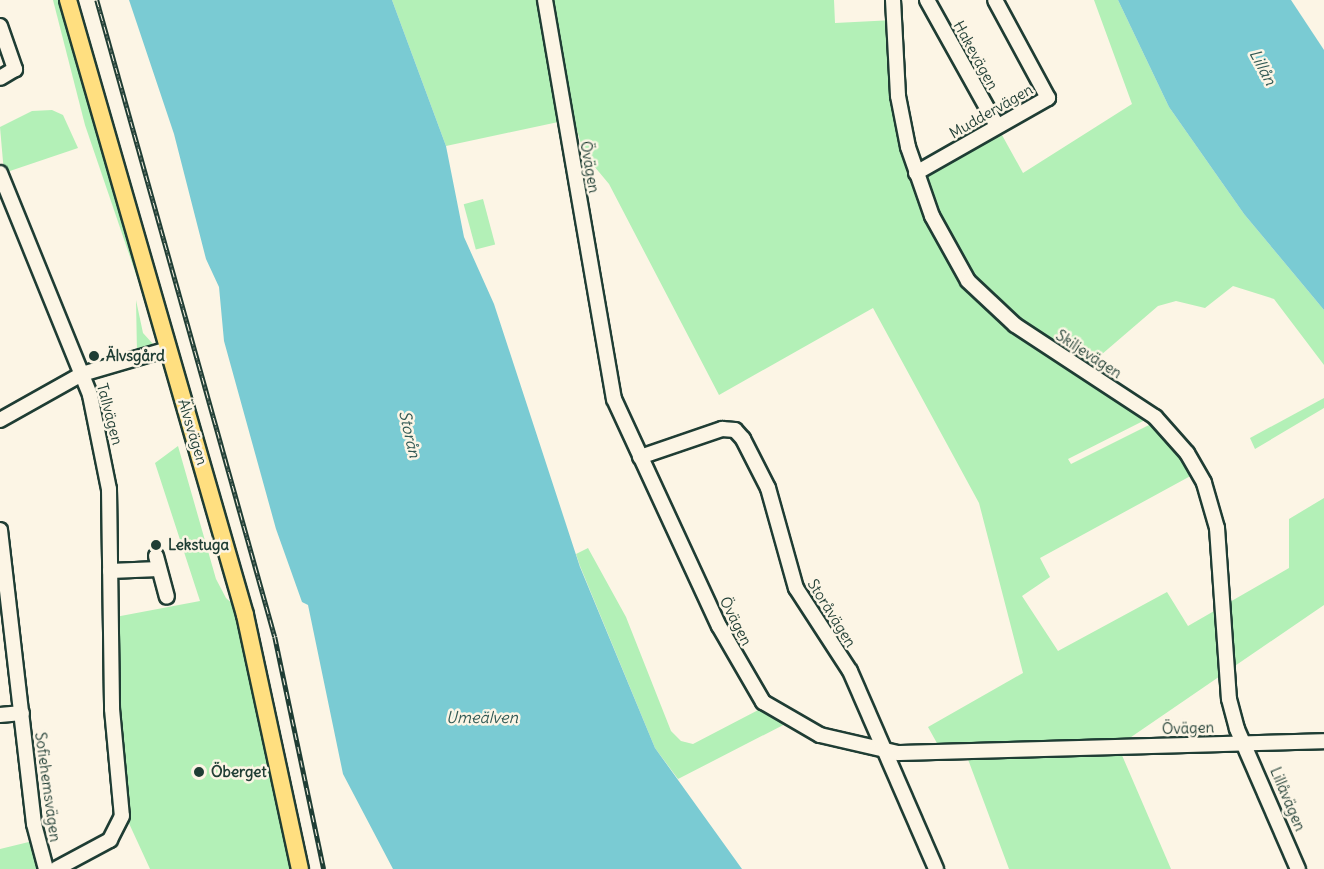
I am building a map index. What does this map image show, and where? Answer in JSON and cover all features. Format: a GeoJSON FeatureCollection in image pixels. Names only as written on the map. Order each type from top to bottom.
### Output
{"type":"FeatureCollection","features":[{"type":"Feature","properties":{"kind":"main road","name":"Älvsvägen"},"geometry":{"type":"LineString","coordinates":[[68,0],[246,615],[300,869]]}},
{"type":"Feature","properties":{"kind":"street","name":"Övägen"},"geometry":{"type":"LineString","coordinates":[[544,0],[612,389],[640,457],[719,626],[763,702],[820,735],[889,751],[1045,752],[1324,741]]}},
{"type":"Feature","properties":{"kind":"street","name":"Skiljevägen"},"geometry":{"type":"LineString","coordinates":[[894,0],[898,96],[916,173],[968,281],[1015,325],[1155,417],[1198,470],[1217,528],[1229,699],[1246,743]]}},
{"type":"Feature","properties":{"kind":"street","name":"Hakevägen"},"geometry":{"type":"LineString","coordinates":[[927,0],[997,126]]}},
{"type":"Feature","properties":{"kind":"street","name":"Muddervägen"},"geometry":{"type":"LineString","coordinates":[[916,173],[1048,98],[995,0]]}},
{"type":"Feature","properties":{"kind":"street"},"geometry":{"type":"LineString","coordinates":[[0,26],[15,69],[0,78]]}},
{"type":"Feature","properties":{"kind":"street","name":"Tallvägen"},"geometry":{"type":"LineString","coordinates":[[0,173],[82,374],[107,472],[120,823],[104,844],[56,869]]}},
{"type":"Feature","properties":{"kind":"street"},"geometry":{"type":"LineString","coordinates":[[0,420],[82,374],[168,349]]}},
{"type":"Feature","properties":{"kind":"street","name":"Storåvägen"},"geometry":{"type":"LineString","coordinates":[[640,457],[723,429],[735,430],[742,439],[768,488],[796,588],[850,671],[889,751],[936,869]]}},
{"type":"Feature","properties":{"kind":"street","name":"Sofiehemsvägen"},"geometry":{"type":"LineString","coordinates":[[0,530],[34,824],[46,869]]}},
{"type":"Feature","properties":{"kind":"street"},"geometry":{"type":"LineString","coordinates":[[110,571],[158,562],[167,597]]}},
{"type":"Feature","properties":{"kind":"street"},"geometry":{"type":"LineString","coordinates":[[0,714],[22,712]]}},
{"type":"Feature","properties":{"kind":"street","name":"Lillåvägen"},"geometry":{"type":"LineString","coordinates":[[1246,743],[1298,869]]}},
{"type":"Feature","properties":{"kind":"green space"},"geometry":{"type":"Polygon","coordinates":[[[53,0],[58,0],[143,295],[85,125],[53,0]]]}},
{"type":"Feature","properties":{"kind":"green space"},"geometry":{"type":"Polygon","coordinates":[[[392,0],[545,0],[563,121],[446,146],[392,0]]]}},
{"type":"Feature","properties":{"kind":"green space"},"geometry":{"type":"Polygon","coordinates":[[[552,0],[834,0],[835,23],[894,20],[898,96],[916,173],[997,126],[1023,173],[1132,104],[1094,0],[1118,0],[1169,107],[1244,214],[1324,310],[1324,365],[1274,299],[1233,286],[1205,308],[1176,301],[1158,306],[1087,367],[1149,418],[1068,459],[1071,464],[1155,422],[1196,473],[1040,558],[1050,577],[1022,596],[1058,651],[1167,592],[1188,626],[1289,568],[1289,519],[1324,498],[1324,605],[1118,746],[1171,869],[1009,869],[966,754],[943,754],[928,727],[1023,673],[979,503],[873,308],[719,395],[609,184],[584,154],[565,89],[552,0]]]}},
{"type":"Feature","properties":{"kind":"green space"},"geometry":{"type":"Polygon","coordinates":[[[52,110],[63,115],[78,148],[4,173],[0,127],[32,111],[52,110]]]}},
{"type":"Feature","properties":{"kind":"green space"},"geometry":{"type":"Polygon","coordinates":[[[483,199],[495,244],[476,250],[464,204],[483,199]]]}},
{"type":"Feature","properties":{"kind":"green space"},"geometry":{"type":"Polygon","coordinates":[[[136,300],[143,333],[153,344],[137,353],[136,300]]]}},
{"type":"Feature","properties":{"kind":"green space"},"geometry":{"type":"Polygon","coordinates":[[[1324,398],[1324,408],[1255,449],[1250,438],[1324,398]]]}},
{"type":"Feature","properties":{"kind":"green space"},"geometry":{"type":"Polygon","coordinates":[[[178,446],[216,579],[226,598],[245,615],[300,869],[150,869],[121,806],[110,618],[200,601],[155,463],[178,446]]]}},
{"type":"Feature","properties":{"kind":"green space"},"geometry":{"type":"Polygon","coordinates":[[[588,548],[626,617],[671,731],[681,741],[693,744],[768,705],[791,721],[678,779],[655,748],[580,566],[576,554],[588,548]]]}},
{"type":"Feature","properties":{"kind":"green space"},"geometry":{"type":"Polygon","coordinates":[[[37,840],[46,869],[0,869],[0,849],[37,840]]]}},
{"type":"Feature","properties":{"kind":"water","name":"Umeälven"},"geometry":{"type":"Polygon","coordinates":[[[129,0],[392,0],[446,146],[464,237],[494,304],[580,567],[655,748],[742,869],[393,869],[343,774],[308,605],[302,602],[276,529],[224,341],[219,287],[206,259],[174,134],[129,0]]]}},
{"type":"Feature","properties":{"kind":"water","name":"Lillån"},"geometry":{"type":"Polygon","coordinates":[[[1118,0],[1291,0],[1324,50],[1324,310],[1244,214],[1169,107],[1118,0]]]}},
{"type":"Feature","properties":{"kind":"railway"},"geometry":{"type":"LineString","coordinates":[[97,0],[275,637],[324,869]]}},
{"type":"Feature","properties":{"kind":"place","name":"Älvsgård"},"geometry":{"type":"Point","coordinates":[94,356]}},
{"type":"Feature","properties":{"kind":"place","name":"Lekstuga"},"geometry":{"type":"Point","coordinates":[156,545]}},
{"type":"Feature","properties":{"kind":"place","name":"Öberget"},"geometry":{"type":"Point","coordinates":[199,772]}},
{"type":"Feature","properties":{"kind":"water label","name":"Storån"},"geometry":{"type":"Point","coordinates":[410,434]}}]}
